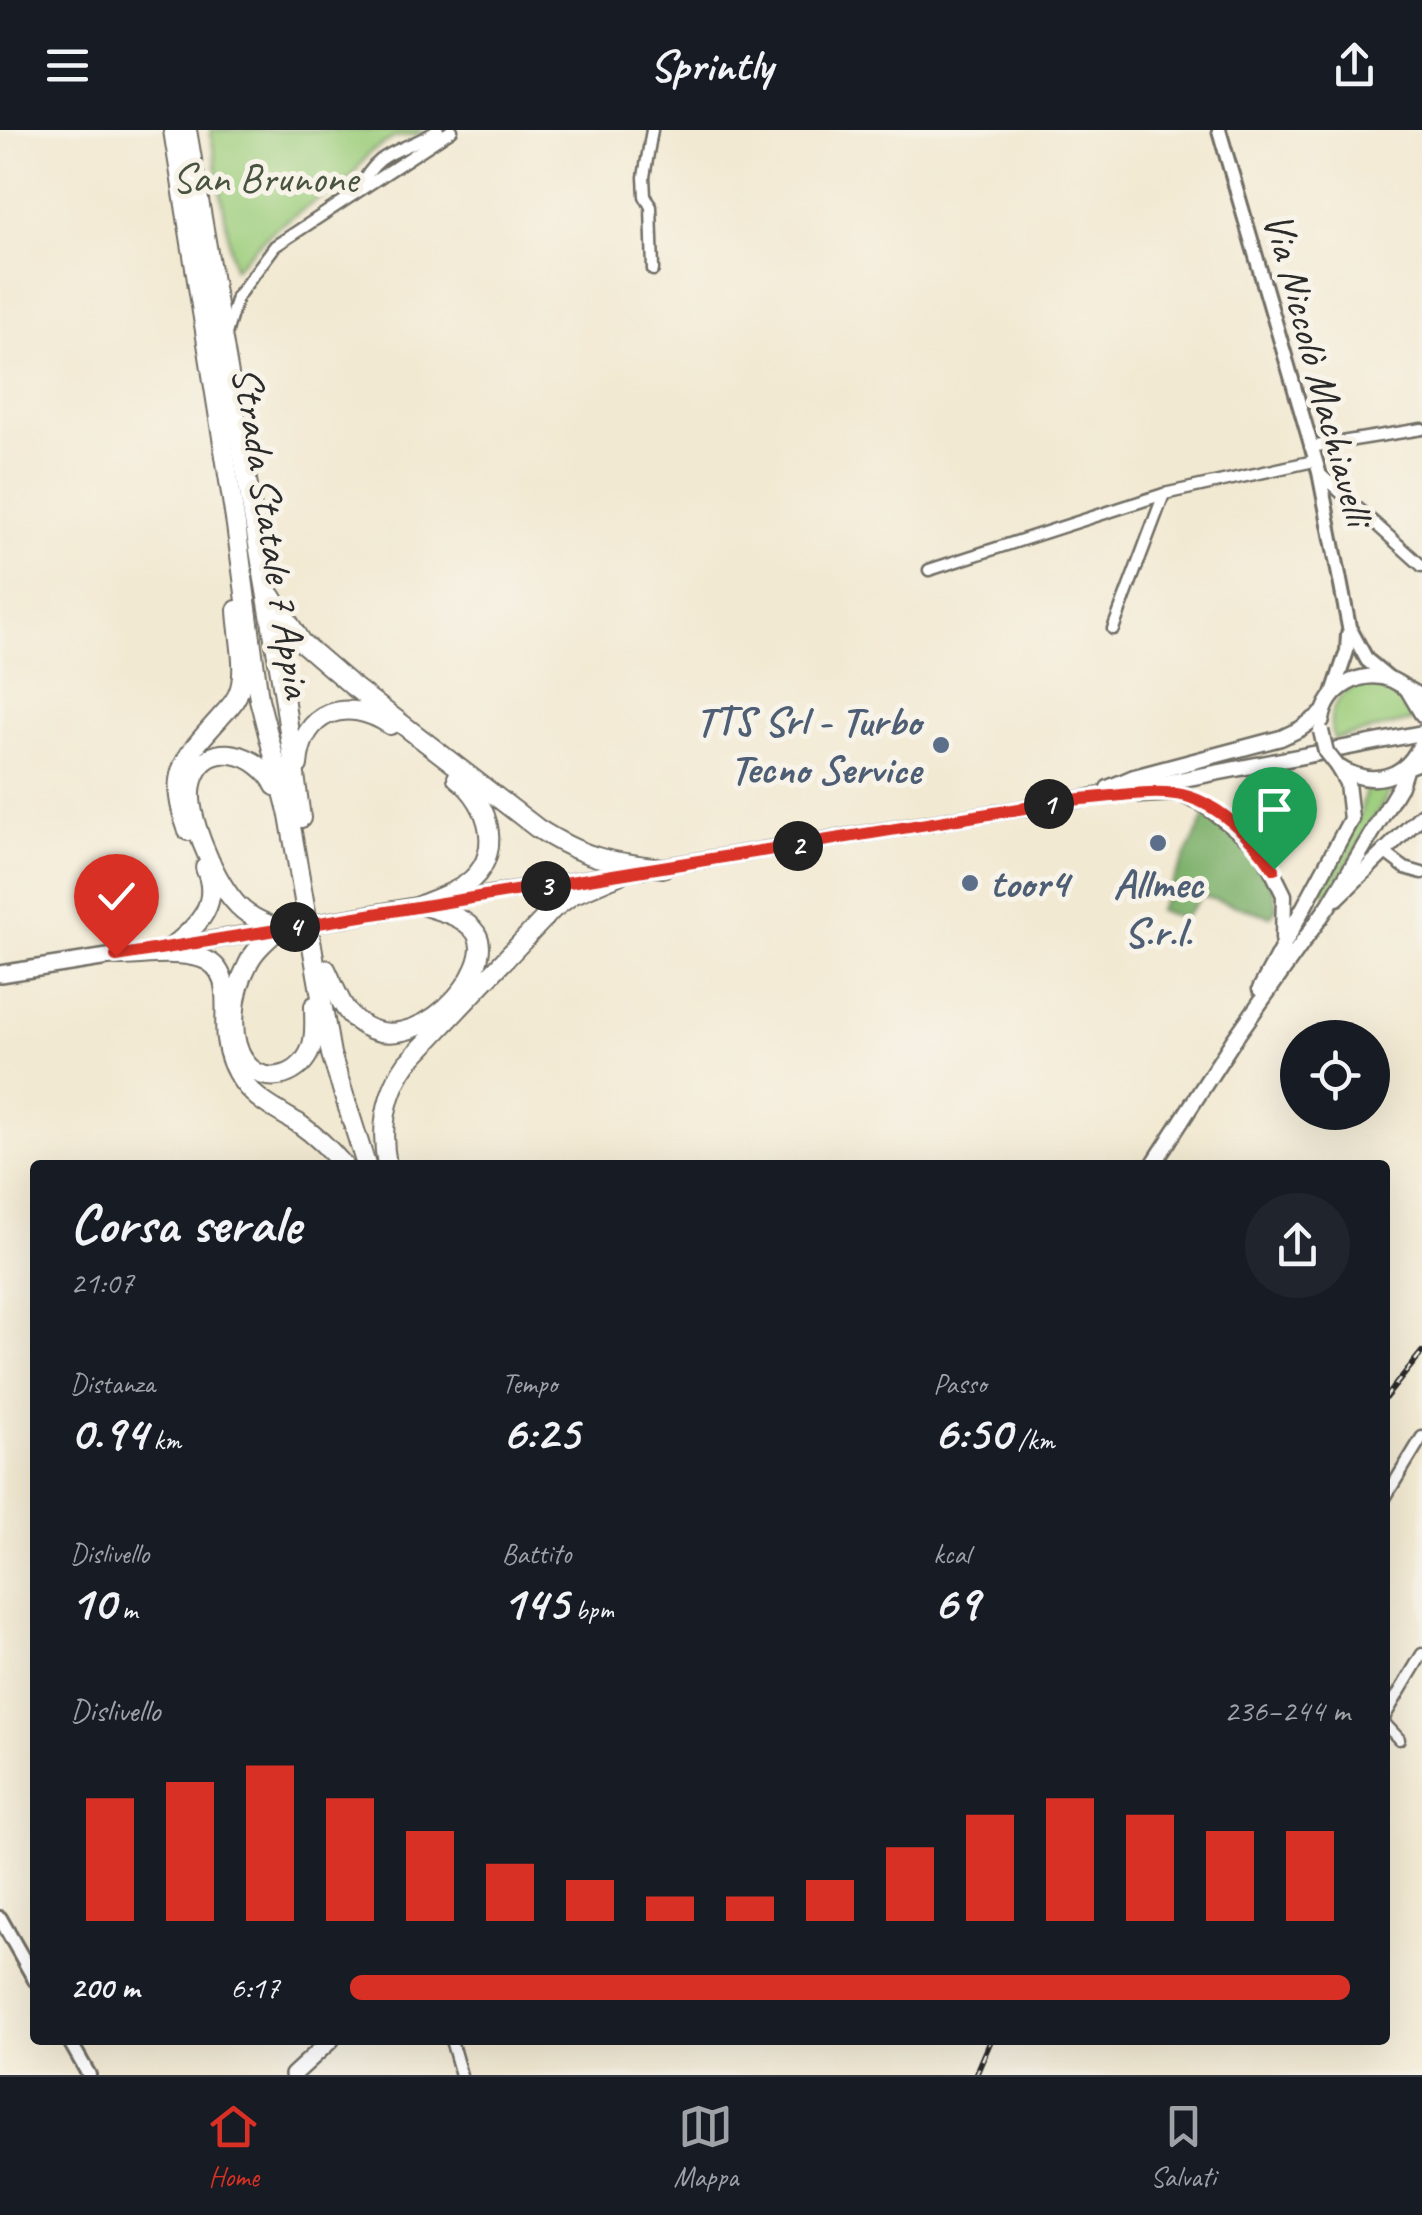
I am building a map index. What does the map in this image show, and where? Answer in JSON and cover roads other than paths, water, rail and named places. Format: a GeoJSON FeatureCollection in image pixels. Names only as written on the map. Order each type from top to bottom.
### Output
{"type":"FeatureCollection","features":[{"type":"Feature","properties":{"kind":"highway","name":"Strada Statale 7 Appia"},"geometry":{"type":"LineString","coordinates":[[173,130],[260,699],[316,941]]}},
{"type":"Feature","properties":{"kind":"highway","name":"Strada Statale 7 Appia"},"geometry":{"type":"LineString","coordinates":[[187,130],[263,575],[316,941]]}},
{"type":"Feature","properties":{"kind":"highway"},"geometry":{"type":"LineString","coordinates":[[174,946],[202,922],[210,902],[210,880],[177,801],[178,780],[184,762],[234,702],[242,684],[236,524]]}},
{"type":"Feature","properties":{"kind":"highway"},"geometry":{"type":"LineString","coordinates":[[263,575],[278,608],[301,642],[538,828],[569,848],[602,861],[663,868]]}},
{"type":"Feature","properties":{"kind":"highway"},"geometry":{"type":"LineString","coordinates":[[296,794],[300,746],[313,724],[332,711],[355,709],[384,721],[467,786],[484,808],[490,832],[488,853],[480,871],[464,886],[422,906]]}},
{"type":"Feature","properties":{"kind":"highway"},"geometry":{"type":"LineString","coordinates":[[289,815],[270,776],[250,758],[226,753],[214,757],[193,778],[190,792],[194,816],[216,872],[234,901],[249,915],[279,929],[248,961],[239,985],[236,1039],[252,1070],[282,1077],[298,1067],[310,1052],[320,970]]}},
{"type":"Feature","properties":{"kind":"highway"},"geometry":{"type":"LineString","coordinates":[[387,1160],[383,1132],[386,1110],[407,1062],[552,910],[572,895],[619,875]]}},
{"type":"Feature","properties":{"kind":"highway"},"geometry":{"type":"LineString","coordinates":[[320,970],[358,1022],[377,1032],[396,1034],[416,1029],[436,1016],[461,990],[476,968],[481,951],[478,936],[469,924],[422,906]]}},
{"type":"Feature","properties":{"kind":"highway"},"geometry":{"type":"LineString","coordinates":[[316,941],[331,1054],[364,1160]]}},
{"type":"Feature","properties":{"kind":"highway"},"geometry":{"type":"LineString","coordinates":[[116,956],[197,956],[212,963],[226,990],[230,1062],[262,1102],[302,1126],[339,1160]]}},
{"type":"Feature","properties":{"kind":"highway"},"geometry":{"type":"LineString","coordinates":[[320,970],[374,1160]]}},
{"type":"Feature","properties":{"kind":"main road"},"geometry":{"type":"LineString","coordinates":[[1233,1042],[1351,819],[1347,784],[1326,752],[1320,730],[1332,696],[1359,678],[1390,679],[1422,696]]}},
{"type":"Feature","properties":{"kind":"main road"},"geometry":{"type":"LineString","coordinates":[[1405,688],[1422,714]]}},
{"type":"Feature","properties":{"kind":"main road"},"geometry":{"type":"LineString","coordinates":[[1080,799],[1134,777],[1281,738],[1323,713]]}},
{"type":"Feature","properties":{"kind":"main road"},"geometry":{"type":"LineString","coordinates":[[0,974],[1080,799],[1422,733]]}},
{"type":"Feature","properties":{"kind":"main road"},"geometry":{"type":"LineString","coordinates":[[1337,766],[1368,780],[1390,777],[1420,752]]}},
{"type":"Feature","properties":{"kind":"main road"},"geometry":{"type":"LineString","coordinates":[[1156,1160],[1329,905],[1400,786],[1406,767]]}},
{"type":"Feature","properties":{"kind":"main road"},"geometry":{"type":"LineString","coordinates":[[1080,799],[1178,794],[1222,816],[1261,848],[1274,869],[1284,895],[1282,947]]}},
{"type":"Feature","properties":{"kind":"main road"},"geometry":{"type":"LineString","coordinates":[[1329,905],[1422,816]]}},
{"type":"Feature","properties":{"kind":"main road"},"geometry":{"type":"LineString","coordinates":[[293,2075],[326,2045]]}},
{"type":"Feature","properties":{"kind":"street"},"geometry":{"type":"LineString","coordinates":[[359,190],[369,168],[398,148],[414,145],[438,130]]}},
{"type":"Feature","properties":{"kind":"street"},"geometry":{"type":"LineString","coordinates":[[224,344],[238,297],[275,246],[452,130]]}},
{"type":"Feature","properties":{"kind":"street"},"geometry":{"type":"LineString","coordinates":[[652,130],[644,177],[645,196],[651,207],[653,270]]}},
{"type":"Feature","properties":{"kind":"street","name":"Via Niccolò Machiavelli"},"geometry":{"type":"LineString","coordinates":[[1219,130],[1314,460],[1348,626]]}},
{"type":"Feature","properties":{"kind":"street"},"geometry":{"type":"LineString","coordinates":[[929,570],[1164,494],[1314,460],[1422,429]]}},
{"type":"Feature","properties":{"kind":"street"},"geometry":{"type":"LineString","coordinates":[[1314,460],[1422,566]]}},
{"type":"Feature","properties":{"kind":"street"},"geometry":{"type":"LineString","coordinates":[[1113,629],[1164,494]]}},
{"type":"Feature","properties":{"kind":"street"},"geometry":{"type":"LineString","coordinates":[[1348,626],[1366,660],[1390,679]]}},
{"type":"Feature","properties":{"kind":"street"},"geometry":{"type":"LineString","coordinates":[[1332,696],[1347,650],[1348,626]]}},
{"type":"Feature","properties":{"kind":"street"},"geometry":{"type":"LineString","coordinates":[[1384,852],[1405,868],[1422,873]]}},
{"type":"Feature","properties":{"kind":"street"},"geometry":{"type":"LineString","coordinates":[[1390,1490],[1422,1437]]}},
{"type":"Feature","properties":{"kind":"street"},"geometry":{"type":"LineString","coordinates":[[1390,1708],[1422,1654]]}},
{"type":"Feature","properties":{"kind":"street"},"geometry":{"type":"LineString","coordinates":[[1390,1729],[1399,1739]]}},
{"type":"Feature","properties":{"kind":"street"},"geometry":{"type":"LineString","coordinates":[[0,1918],[30,1971]]}},
{"type":"Feature","properties":{"kind":"street"},"geometry":{"type":"LineString","coordinates":[[72,2045],[89,2075]]}},
{"type":"Feature","properties":{"kind":"street"},"geometry":{"type":"LineString","coordinates":[[452,2045],[460,2075]]}},
{"type":"Feature","properties":{"kind":"railway"},"geometry":{"type":"LineString","coordinates":[[1390,1392],[1422,1352]]}},
{"type":"Feature","properties":{"kind":"railway"},"geometry":{"type":"LineString","coordinates":[[976,2075],[989,2045]]}},
{"type":"Feature","properties":{"kind":"place","name":"TTS Srl - Turbo Tecno Service"},"geometry":{"type":"Point","coordinates":[941,745]}},
{"type":"Feature","properties":{"kind":"place","name":"Allmec S.r.l."},"geometry":{"type":"Point","coordinates":[1158,843]}},
{"type":"Feature","properties":{"kind":"place","name":"toor4"},"geometry":{"type":"Point","coordinates":[970,883]}},
{"type":"Feature","properties":{"kind":"park label","name":"San Brunone"},"geometry":{"type":"Point","coordinates":[265,178]}}]}
